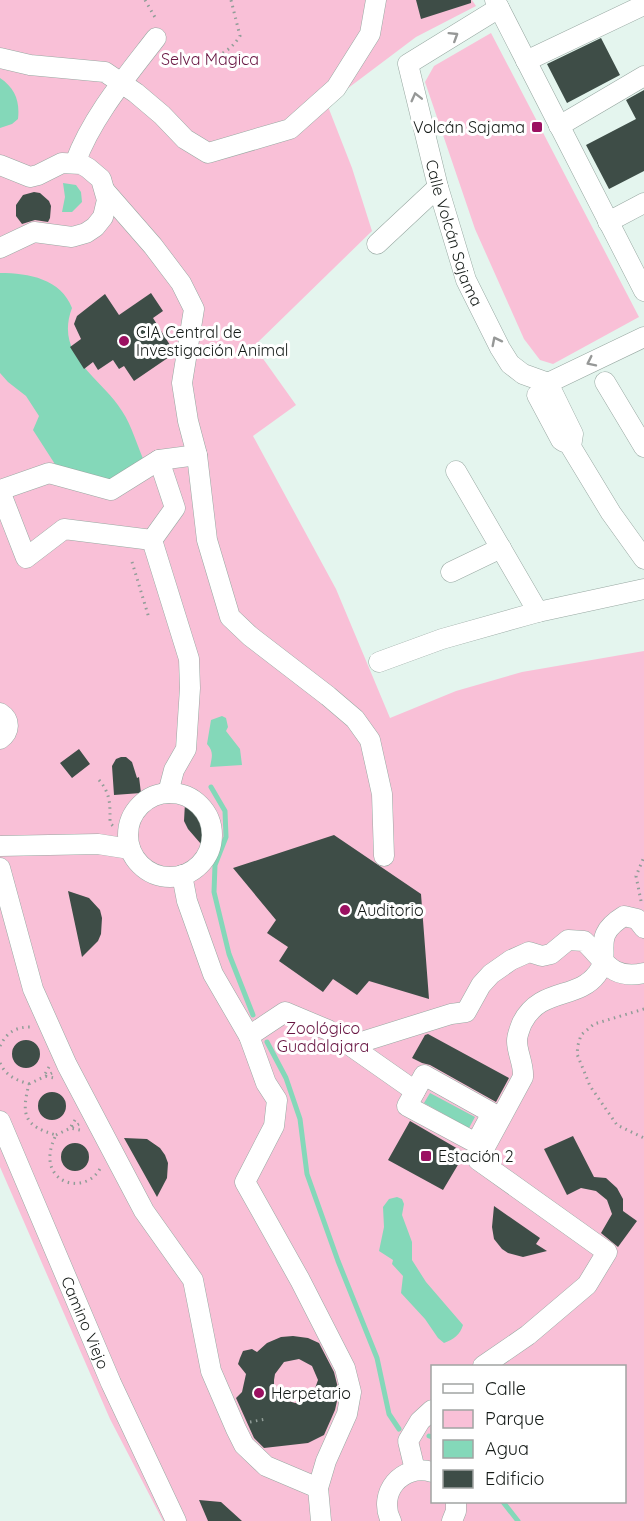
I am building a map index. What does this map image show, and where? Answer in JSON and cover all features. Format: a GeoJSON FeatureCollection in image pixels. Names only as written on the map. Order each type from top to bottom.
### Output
{"type":"FeatureCollection","features":[{"type":"Feature","properties":{"kind":"street"},"geometry":{"type":"LineString","coordinates":[[0,58],[30,65],[105,72],[162,116],[185,139],[208,153],[290,129],[336,88],[370,34],[376,0]]}},
{"type":"Feature","properties":{"kind":"street"},"geometry":{"type":"LineString","coordinates":[[497,4],[644,291]]}},
{"type":"Feature","properties":{"kind":"street","name":"Calle Volcán Sajama"},"geometry":{"type":"LineString","coordinates":[[497,4],[408,64],[438,187],[466,280],[510,364],[541,386]]}},
{"type":"Feature","properties":{"kind":"street"},"geometry":{"type":"LineString","coordinates":[[526,61],[644,4]]}},
{"type":"Feature","properties":{"kind":"street"},"geometry":{"type":"LineString","coordinates":[[75,163],[83,142],[122,83],[156,38]]}},
{"type":"Feature","properties":{"kind":"street"},"geometry":{"type":"LineString","coordinates":[[559,126],[644,76]]}},
{"type":"Feature","properties":{"kind":"street"},"geometry":{"type":"LineString","coordinates":[[0,165],[30,177],[62,163],[75,163],[95,172],[105,191],[106,200],[103,217],[86,233],[72,237],[34,232],[0,248]]}},
{"type":"Feature","properties":{"kind":"street"},"geometry":{"type":"LineString","coordinates":[[377,244],[438,187]]}},
{"type":"Feature","properties":{"kind":"street"},"geometry":{"type":"LineString","coordinates":[[105,191],[153,246],[181,283],[194,309],[182,383],[188,421],[197,455],[207,540],[230,617],[250,636],[355,719],[370,740],[382,794],[384,856]]}},
{"type":"Feature","properties":{"kind":"street"},"geometry":{"type":"LineString","coordinates":[[609,222],[644,203]]}},
{"type":"Feature","properties":{"kind":"street"},"geometry":{"type":"LineString","coordinates":[[644,337],[541,386],[561,440],[571,447],[610,513],[644,559]]}},
{"type":"Feature","properties":{"kind":"street"},"geometry":{"type":"LineString","coordinates":[[605,382],[641,435]]}},
{"type":"Feature","properties":{"kind":"street"},"geometry":{"type":"LineString","coordinates":[[152,540],[64,529],[26,558],[0,491],[49,473],[111,490],[159,460],[197,455]]}},
{"type":"Feature","properties":{"kind":"street"},"geometry":{"type":"LineString","coordinates":[[152,540],[175,508],[159,460]]}},
{"type":"Feature","properties":{"kind":"street"},"geometry":{"type":"LineString","coordinates":[[456,471],[538,612]]}},
{"type":"Feature","properties":{"kind":"street"},"geometry":{"type":"LineString","coordinates":[[152,540],[189,659],[190,688],[186,749],[174,770],[168,793]]}},
{"type":"Feature","properties":{"kind":"street"},"geometry":{"type":"LineString","coordinates":[[451,572],[501,548]]}},
{"type":"Feature","properties":{"kind":"street"},"geometry":{"type":"LineString","coordinates":[[379,662],[442,639],[538,612],[644,589]]}},
{"type":"Feature","properties":{"kind":"street"},"geometry":{"type":"LineString","coordinates":[[0,713],[8,724],[6,734],[0,739]]}},
{"type":"Feature","properties":{"kind":"street"},"geometry":{"type":"LineString","coordinates":[[98,844],[144,802],[168,793],[193,800],[206,815],[212,834],[210,847],[204,860],[194,869],[170,878],[145,870],[136,861],[130,849],[129,824],[135,812]]}},
{"type":"Feature","properties":{"kind":"street"},"geometry":{"type":"LineString","coordinates":[[0,846],[98,844],[130,849]]}},
{"type":"Feature","properties":{"kind":"street"},"geometry":{"type":"LineString","coordinates":[[0,868],[33,989],[67,1065],[144,1210],[193,1280],[211,1371],[236,1429],[244,1444],[266,1466],[318,1488]]}},
{"type":"Feature","properties":{"kind":"street"},"geometry":{"type":"LineString","coordinates":[[182,875],[188,901],[213,974],[249,1036],[266,1083],[277,1100],[274,1126],[245,1182],[300,1280],[345,1368],[351,1392],[347,1414],[326,1461],[318,1488],[321,1521]]}},
{"type":"Feature","properties":{"kind":"street"},"geometry":{"type":"LineString","coordinates":[[484,1365],[528,1335],[587,1284],[606,1252],[478,1160],[488,1130],[492,1113],[424,1075],[407,1106],[476,1143],[488,1130],[523,1077],[524,1066],[517,1041],[519,1029],[527,1014],[536,1005],[552,996],[589,984],[604,963],[602,947],[610,925],[624,916],[637,919],[644,928]]}},
{"type":"Feature","properties":{"kind":"street"},"geometry":{"type":"LineString","coordinates":[[352,1046],[451,1014],[466,1012],[481,984],[491,974],[511,960],[529,952],[542,956],[551,954],[568,940],[584,941],[604,963],[617,973],[627,975],[644,973]]}},
{"type":"Feature","properties":{"kind":"street"},"geometry":{"type":"LineString","coordinates":[[249,1036],[285,1012],[328,1030],[415,1091]]}},
{"type":"Feature","properties":{"kind":"street","name":"Camino Viejo"},"geometry":{"type":"LineString","coordinates":[[0,1121],[111,1383],[176,1521]]}},
{"type":"Feature","properties":{"kind":"street"},"geometry":{"type":"LineString","coordinates":[[391,1521],[386,1506],[388,1493],[394,1483],[402,1476],[424,1471],[408,1442],[420,1421],[431,1411]]}},
{"type":"Feature","properties":{"kind":"street"},"geometry":{"type":"LineString","coordinates":[[452,1521],[456,1503]]}},
{"type":"Feature","properties":{"kind":"path"},"geometry":{"type":"LineString","coordinates":[[145,0],[157,21],[156,38],[165,53],[179,60],[196,62],[219,55],[233,47],[240,36],[231,0]]}},
{"type":"Feature","properties":{"kind":"path"},"geometry":{"type":"LineString","coordinates":[[132,562],[149,618]]}},
{"type":"Feature","properties":{"kind":"path"},"geometry":{"type":"LineString","coordinates":[[99,780],[106,788],[110,798],[110,823],[116,829]]}},
{"type":"Feature","properties":{"kind":"path"},"geometry":{"type":"LineString","coordinates":[[644,857],[636,876],[638,893],[644,909]]}},
{"type":"Feature","properties":{"kind":"path"},"geometry":{"type":"LineString","coordinates":[[644,1009],[594,1024],[581,1035],[578,1054],[590,1086],[617,1125],[644,1138]]}},
{"type":"Feature","properties":{"kind":"path"},"geometry":{"type":"LineString","coordinates":[[0,1046],[5,1036],[12,1030],[21,1027],[39,1030]]}},
{"type":"Feature","properties":{"kind":"path"},"geometry":{"type":"LineString","coordinates":[[44,1076],[52,1060]]}},
{"type":"Feature","properties":{"kind":"path"},"geometry":{"type":"LineString","coordinates":[[0,1063],[10,1077],[29,1084]]}},
{"type":"Feature","properties":{"kind":"path"},"geometry":{"type":"LineString","coordinates":[[52,1072],[29,1084],[24,1104],[29,1122],[36,1128],[56,1135]]}},
{"type":"Feature","properties":{"kind":"path"},"geometry":{"type":"LineString","coordinates":[[44,1076],[56,1079]]}},
{"type":"Feature","properties":{"kind":"path"},"geometry":{"type":"LineString","coordinates":[[70,1128],[78,1111]]}},
{"type":"Feature","properties":{"kind":"path"},"geometry":{"type":"LineString","coordinates":[[80,1124],[56,1135],[48,1155],[54,1173],[69,1183],[86,1182],[99,1170],[102,1162]]}},
{"type":"Feature","properties":{"kind":"path"},"geometry":{"type":"LineString","coordinates":[[70,1128],[89,1132]]}},
{"type":"Feature","properties":{"kind":"green space","name":"Zoológico Guadalajara"},"geometry":{"type":"Polygon","coordinates":[[[0,0],[472,0],[476,6],[416,37],[327,104],[352,168],[372,231],[254,346],[296,405],[253,436],[336,589],[390,718],[456,691],[522,672],[644,651],[644,1521],[163,1521],[110,1419],[0,1167],[0,0]]]}},
{"type":"Feature","properties":{"kind":"green space"},"geometry":{"type":"Polygon","coordinates":[[[491,33],[639,317],[553,364],[540,360],[524,339],[475,229],[425,82],[434,66],[491,33]]]}},
{"type":"Feature","properties":{"kind":"water"},"geometry":{"type":"Polygon","coordinates":[[[0,78],[13,91],[17,101],[18,119],[0,128],[0,78]]]}},
{"type":"Feature","properties":{"kind":"water"},"geometry":{"type":"Polygon","coordinates":[[[63,183],[76,185],[81,192],[82,202],[72,212],[62,212],[65,197],[63,183]]]}},
{"type":"Feature","properties":{"kind":"water"},"geometry":{"type":"Polygon","coordinates":[[[0,273],[33,276],[52,284],[67,298],[72,308],[68,325],[69,339],[74,352],[126,417],[145,463],[112,484],[60,472],[33,430],[39,416],[26,396],[0,373],[0,273]]]}},
{"type":"Feature","properties":{"kind":"water"},"geometry":{"type":"Polygon","coordinates":[[[222,716],[226,718],[228,727],[226,731],[240,749],[242,765],[210,767],[212,752],[207,744],[211,720],[222,716]]]}},
{"type":"Feature","properties":{"kind":"water"},"geometry":{"type":"Polygon","coordinates":[[[430,1093],[475,1117],[469,1128],[424,1103],[430,1093]]]}},
{"type":"Feature","properties":{"kind":"water"},"geometry":{"type":"Polygon","coordinates":[[[397,1197],[402,1199],[404,1204],[402,1215],[412,1242],[412,1260],[426,1282],[463,1325],[456,1336],[444,1343],[401,1293],[403,1276],[392,1264],[393,1260],[379,1251],[384,1227],[383,1207],[389,1199],[397,1197]]]}},
{"type":"Feature","properties":{"kind":"building"},"geometry":{"type":"Polygon","coordinates":[[[416,0],[471,0],[471,3],[421,19],[416,0]]]}},
{"type":"Feature","properties":{"kind":"building"},"geometry":{"type":"Polygon","coordinates":[[[601,38],[620,75],[567,103],[547,64],[601,38]]]}},
{"type":"Feature","properties":{"kind":"building"},"geometry":{"type":"Polygon","coordinates":[[[644,90],[644,171],[609,189],[586,145],[636,119],[626,100],[644,90]]]}},
{"type":"Feature","properties":{"kind":"building"},"geometry":{"type":"Polygon","coordinates":[[[40,193],[49,201],[50,218],[48,222],[35,220],[22,224],[16,216],[16,205],[23,195],[40,193]]]}},
{"type":"Feature","properties":{"kind":"building","name":"CIA Central de Investigación Animal"},"geometry":{"type":"Polygon","coordinates":[[[151,293],[163,311],[153,318],[175,353],[134,381],[124,366],[119,369],[113,360],[98,370],[93,362],[84,369],[70,347],[81,339],[74,324],[77,316],[105,294],[119,315],[151,293]]]}},
{"type":"Feature","properties":{"kind":"building"},"geometry":{"type":"Polygon","coordinates":[[[79,749],[90,764],[72,778],[60,763],[79,749]]]}},
{"type":"Feature","properties":{"kind":"building"},"geometry":{"type":"Polygon","coordinates":[[[126,757],[132,762],[137,778],[139,777],[141,793],[114,795],[112,766],[116,759],[126,757]]]}},
{"type":"Feature","properties":{"kind":"building"},"geometry":{"type":"Polygon","coordinates":[[[185,803],[202,824],[207,851],[184,821],[185,803]]]}},
{"type":"Feature","properties":{"kind":"building","name":"Auditorio"},"geometry":{"type":"Polygon","coordinates":[[[334,835],[421,894],[429,999],[369,981],[357,995],[333,979],[323,992],[279,961],[288,947],[267,933],[276,920],[233,868],[334,835]]]}},
{"type":"Feature","properties":{"kind":"building"},"geometry":{"type":"Polygon","coordinates":[[[68,891],[89,898],[100,910],[102,918],[98,941],[82,957],[68,891]]]}},
{"type":"Feature","properties":{"kind":"building"},"geometry":{"type":"Polygon","coordinates":[[[428,1034],[509,1078],[496,1102],[430,1065],[412,1058],[425,1035],[428,1034]]]}},
{"type":"Feature","properties":{"kind":"building"},"geometry":{"type":"Polygon","coordinates":[[[26,1040],[36,1044],[40,1054],[36,1064],[26,1068],[16,1064],[12,1054],[16,1044],[26,1040]]]}},
{"type":"Feature","properties":{"kind":"building"},"geometry":{"type":"Polygon","coordinates":[[[52,1092],[62,1096],[66,1106],[62,1116],[52,1120],[42,1116],[38,1106],[42,1096],[52,1092]]]}},
{"type":"Feature","properties":{"kind":"building","name":"Estación 2"},"geometry":{"type":"Polygon","coordinates":[[[410,1121],[465,1153],[443,1190],[388,1160],[410,1121]]]}},
{"type":"Feature","properties":{"kind":"building"},"geometry":{"type":"Polygon","coordinates":[[[573,1136],[594,1177],[606,1178],[617,1188],[623,1199],[623,1211],[637,1221],[618,1247],[601,1233],[612,1214],[607,1200],[596,1191],[581,1188],[567,1195],[544,1149],[573,1136]]]}},
{"type":"Feature","properties":{"kind":"building"},"geometry":{"type":"Polygon","coordinates":[[[124,1138],[147,1139],[160,1148],[165,1155],[168,1163],[167,1178],[157,1197],[124,1138]]]}},
{"type":"Feature","properties":{"kind":"building"},"geometry":{"type":"Polygon","coordinates":[[[75,1143],[85,1147],[89,1157],[85,1167],[75,1171],[65,1167],[61,1157],[65,1147],[75,1143]]]}},
{"type":"Feature","properties":{"kind":"building"},"geometry":{"type":"Polygon","coordinates":[[[494,1206],[540,1238],[536,1244],[547,1251],[523,1257],[502,1249],[494,1239],[492,1227],[494,1206]]]}},
{"type":"Feature","properties":{"kind":"building","name":"Herpetario"},"geometry":{"type":"Polygon","coordinates":[[[281,1337],[308,1338],[319,1343],[334,1372],[339,1392],[335,1410],[324,1435],[308,1443],[264,1448],[254,1438],[236,1398],[242,1392],[246,1374],[238,1364],[243,1351],[252,1349],[257,1352],[267,1343],[281,1337]],[[299,1359],[284,1362],[275,1374],[274,1380],[274,1387],[282,1399],[295,1403],[302,1402],[313,1394],[318,1380],[312,1366],[299,1359]]]}},
{"type":"Feature","properties":{"kind":"building"},"geometry":{"type":"Polygon","coordinates":[[[199,1500],[221,1502],[242,1521],[208,1521],[199,1500]]]}},
{"type":"Feature","properties":{"kind":"waterway"},"geometry":{"type":"LineString","coordinates":[[211,787],[225,811],[226,837],[215,865],[214,892],[229,954],[253,1015]]}},
{"type":"Feature","properties":{"kind":"waterway"},"geometry":{"type":"LineString","coordinates":[[267,1042],[286,1078],[300,1119],[307,1174],[338,1261],[377,1358],[389,1414],[399,1429]]}},
{"type":"Feature","properties":{"kind":"waterway"},"geometry":{"type":"LineString","coordinates":[[504,1503],[518,1521]]}},
{"type":"Feature","properties":{"kind":"place","name":"Volcán Sajama"},"geometry":{"type":"Point","coordinates":[537,127]}},
{"type":"Feature","properties":{"kind":"place","name":"CIA Central de Investigación Animal"},"geometry":{"type":"Point","coordinates":[124,341]}},
{"type":"Feature","properties":{"kind":"place","name":"Auditorio"},"geometry":{"type":"Point","coordinates":[345,910]}},
{"type":"Feature","properties":{"kind":"place","name":"Estación 2"},"geometry":{"type":"Point","coordinates":[426,1156]}},
{"type":"Feature","properties":{"kind":"place","name":"Herpetario"},"geometry":{"type":"Point","coordinates":[259,1393]}},
{"type":"Feature","properties":{"kind":"park label","name":"Selva Magica"},"geometry":{"type":"Point","coordinates":[210,59]}}]}
